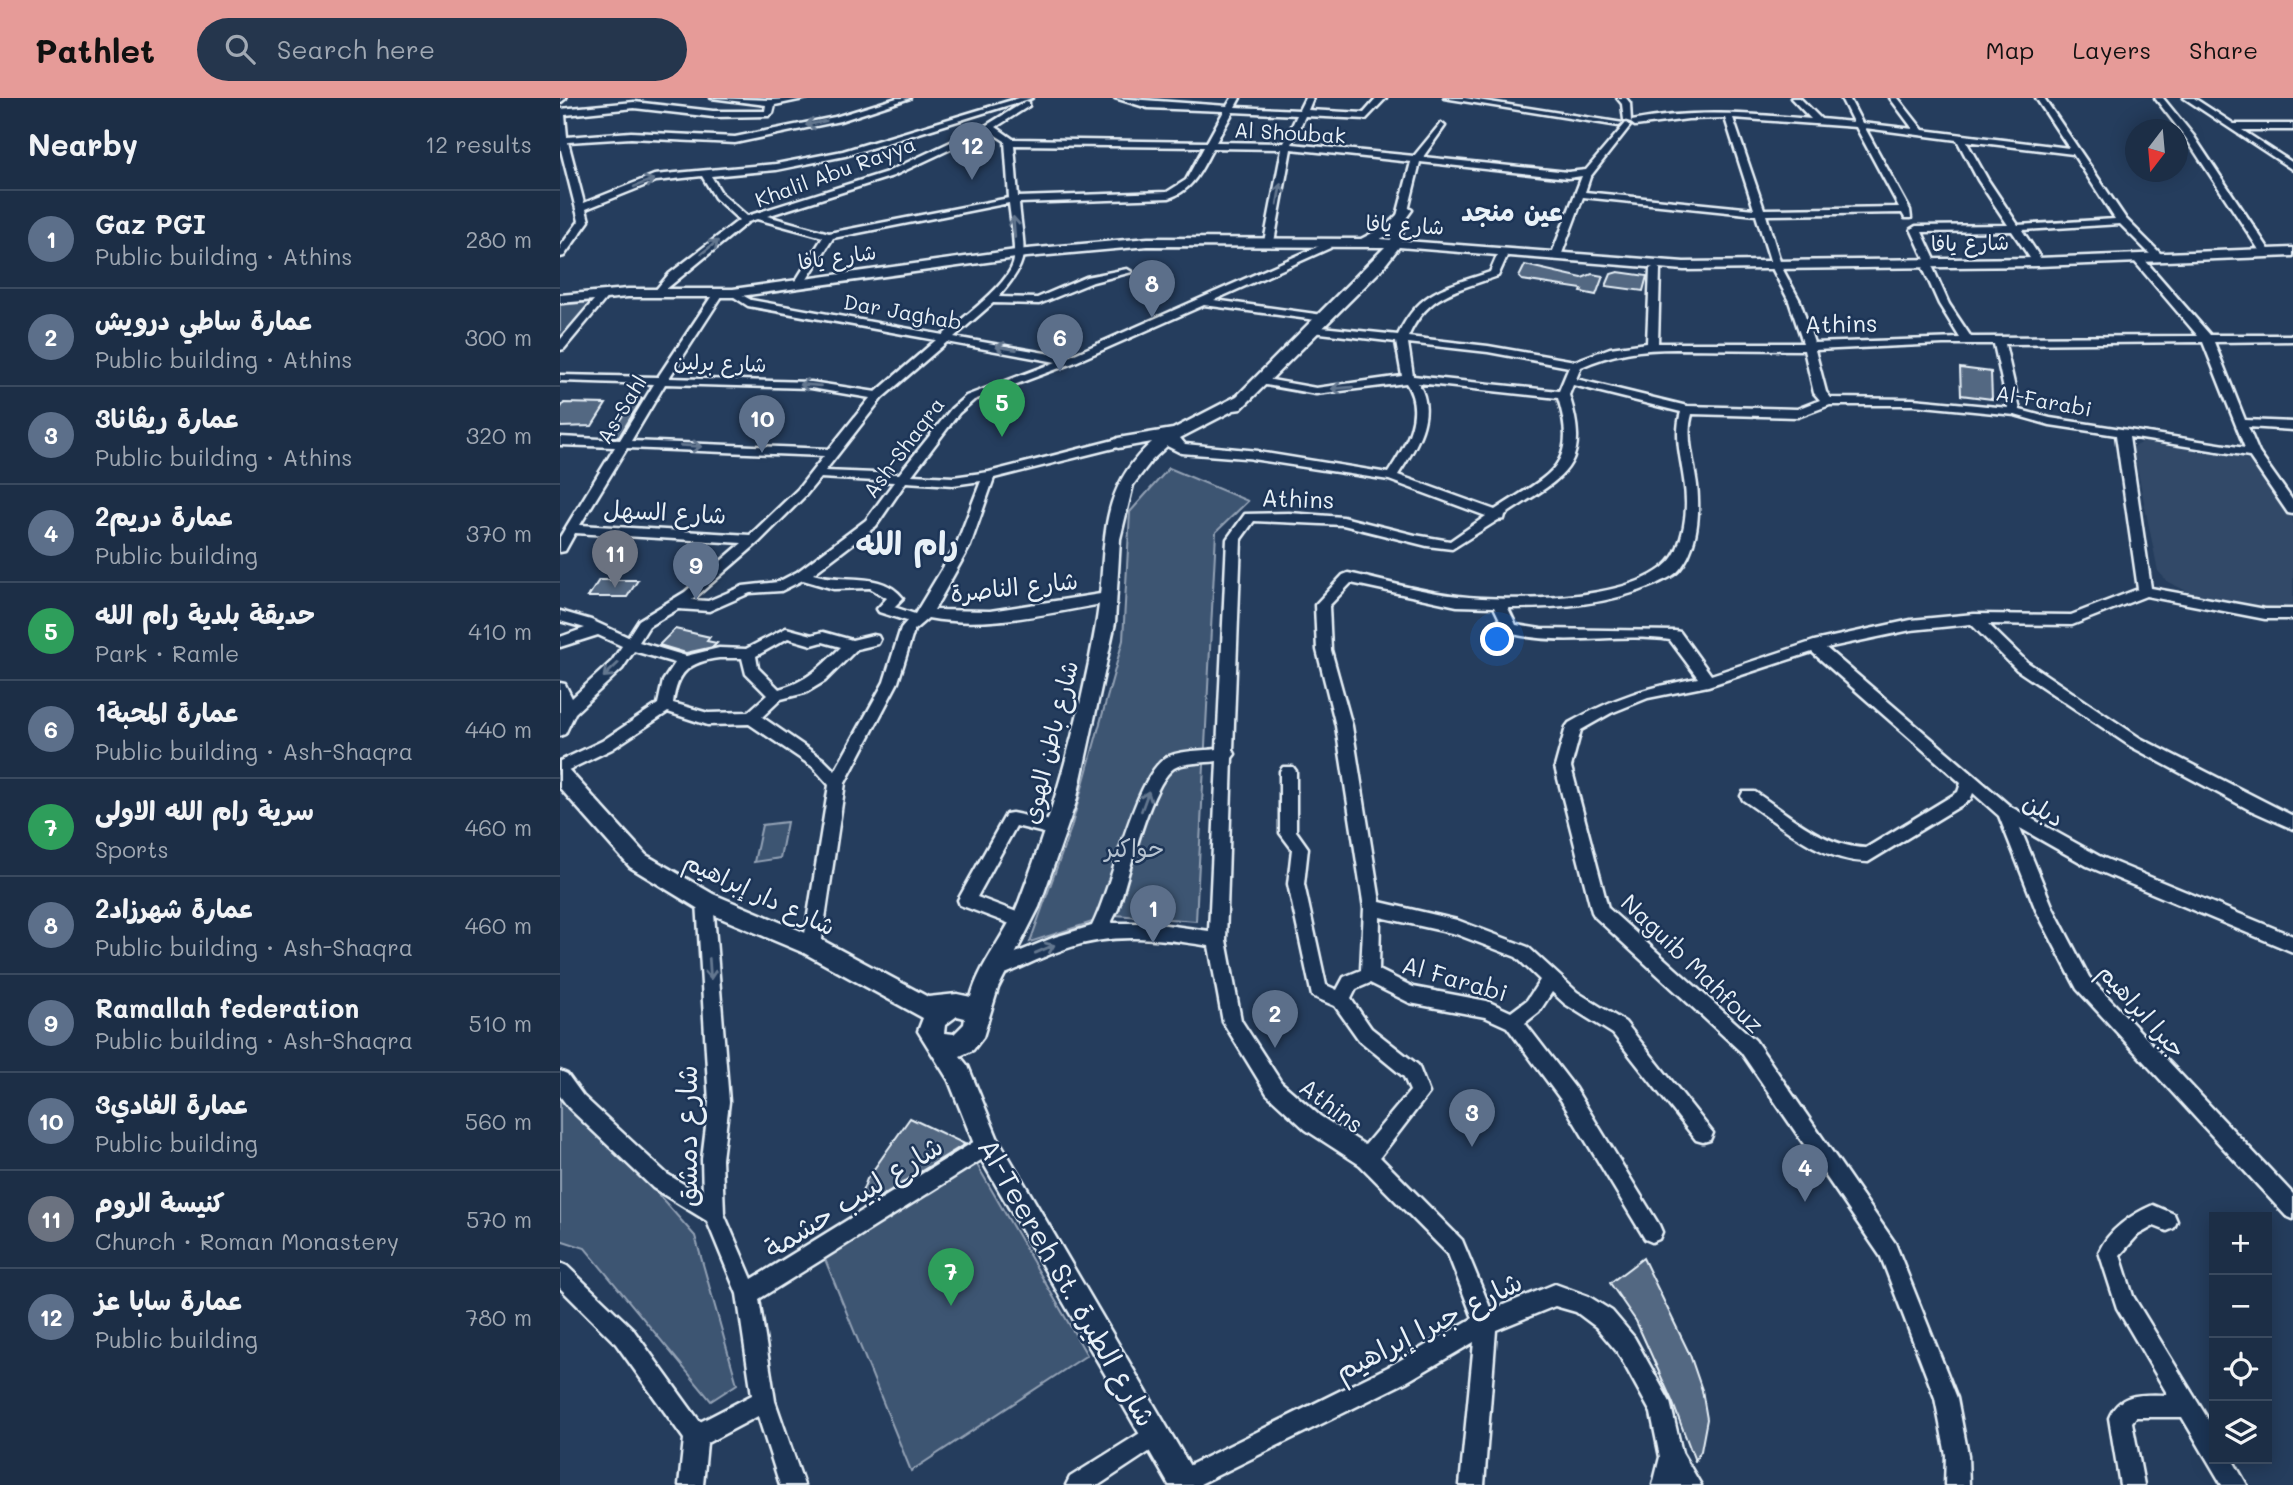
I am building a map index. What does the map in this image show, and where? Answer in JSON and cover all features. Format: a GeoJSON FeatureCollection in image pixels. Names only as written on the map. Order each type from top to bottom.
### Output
{"type":"FeatureCollection","features":[{"type":"Feature","properties":{"kind":"main road"},"geometry":{"type":"LineString","coordinates":[[1351,243],[1385,233],[1403,216],[1410,239],[1432,248]]}},
{"type":"Feature","properties":{"kind":"main road","name":"شارع يافا"},"geometry":{"type":"LineString","coordinates":[[602,297],[726,294],[1118,243],[1351,243],[1684,266],[1778,268]]}},
{"type":"Feature","properties":{"kind":"main road","name":"شارع يافا"},"geometry":{"type":"LineString","coordinates":[[560,301],[659,292],[726,294],[800,282],[1017,256],[1138,246],[1393,245]]}},
{"type":"Feature","properties":{"kind":"main road"},"geometry":{"type":"LineString","coordinates":[[1152,454],[1178,436],[1237,406],[1323,317],[1379,264],[1393,245]]}},
{"type":"Feature","properties":{"kind":"main road"},"geometry":{"type":"LineString","coordinates":[[1326,246],[1370,254],[1379,264]]}},
{"type":"Feature","properties":{"kind":"main road","name":"شارع يافا"},"geometry":{"type":"LineString","coordinates":[[1432,248],[1502,257],[1655,269],[2141,262],[2293,254]]}},
{"type":"Feature","properties":{"kind":"main road"},"geometry":{"type":"LineString","coordinates":[[1379,264],[1432,248]]}},
{"type":"Feature","properties":{"kind":"main road","name":"شارع يافا"},"geometry":{"type":"LineString","coordinates":[[1930,266],[2141,262],[2293,254]]}},
{"type":"Feature","properties":{"kind":"main road"},"geometry":{"type":"LineString","coordinates":[[1178,436],[1192,450]]}},
{"type":"Feature","properties":{"kind":"main road"},"geometry":{"type":"LineString","coordinates":[[1118,443],[1178,436],[1187,439],[1192,446],[1252,455]]}},
{"type":"Feature","properties":{"kind":"main road"},"geometry":{"type":"LineString","coordinates":[[1118,443],[1144,447],[1152,454],[1192,450],[1252,455]]}},
{"type":"Feature","properties":{"kind":"main road","name":"شارع باطن الهوى"},"geometry":{"type":"LineString","coordinates":[[959,1074],[991,978],[1021,920],[1065,802],[1106,623],[1111,539],[1121,498],[1152,454]]}},
{"type":"Feature","properties":{"kind":"main road","name":"شارع دار إبراهيم"},"geometry":{"type":"LineString","coordinates":[[562,776],[638,861],[705,901],[812,946],[939,1018],[972,1008],[974,1029]]}},
{"type":"Feature","properties":{"kind":"main road"},"geometry":{"type":"LineString","coordinates":[[974,1029],[956,1046],[939,1018],[991,978]]}},
{"type":"Feature","properties":{"kind":"main road","name":"Al-Teereh St. شارع الطيرة"},"geometry":{"type":"LineString","coordinates":[[939,1018],[987,1145],[1185,1482]]}},
{"type":"Feature","properties":{"kind":"street"},"geometry":{"type":"LineString","coordinates":[[715,98],[771,103],[804,98]]}},
{"type":"Feature","properties":{"kind":"street"},"geometry":{"type":"LineString","coordinates":[[563,140],[631,135],[735,140],[837,119],[906,98]]}},
{"type":"Feature","properties":{"kind":"street"},"geometry":{"type":"LineString","coordinates":[[581,208],[654,178],[776,167],[845,153],[1028,98]]}},
{"type":"Feature","properties":{"kind":"street","name":"Khalil Abu Rayya"},"geometry":{"type":"LineString","coordinates":[[659,292],[673,276],[745,220],[890,174],[990,127],[1034,98]]}},
{"type":"Feature","properties":{"kind":"street"},"geometry":{"type":"LineString","coordinates":[[1119,98],[1148,105],[1366,116],[1382,98]]}},
{"type":"Feature","properties":{"kind":"street"},"geometry":{"type":"LineString","coordinates":[[759,217],[829,236],[1012,200],[1169,195],[1190,182],[1236,98]]}},
{"type":"Feature","properties":{"kind":"street"},"geometry":{"type":"LineString","coordinates":[[1269,242],[1287,146],[1309,98]]}},
{"type":"Feature","properties":{"kind":"street"},"geometry":{"type":"LineString","coordinates":[[1448,98],[1627,123],[1688,116],[1818,121],[2077,152]]}},
{"type":"Feature","properties":{"kind":"street"},"geometry":{"type":"LineString","coordinates":[[1556,256],[1587,177],[1627,123],[1626,103],[1620,98]]}},
{"type":"Feature","properties":{"kind":"street"},"geometry":{"type":"LineString","coordinates":[[1795,98],[1818,121]]}},
{"type":"Feature","properties":{"kind":"street"},"geometry":{"type":"LineString","coordinates":[[1845,98],[1916,229],[1944,304],[1968,341]]}},
{"type":"Feature","properties":{"kind":"street"},"geometry":{"type":"LineString","coordinates":[[1894,98],[1921,133]]}},
{"type":"Feature","properties":{"kind":"street"},"geometry":{"type":"LineString","coordinates":[[2040,98],[2122,220],[2161,259]]}},
{"type":"Feature","properties":{"kind":"street"},"geometry":{"type":"LineString","coordinates":[[2159,98],[2190,137],[2267,254]]}},
{"type":"Feature","properties":{"kind":"street"},"geometry":{"type":"LineString","coordinates":[[2188,98],[2293,167]]}},
{"type":"Feature","properties":{"kind":"street"},"geometry":{"type":"LineString","coordinates":[[2209,98],[2215,115]]}},
{"type":"Feature","properties":{"kind":"street"},"geometry":{"type":"LineString","coordinates":[[1454,109],[1462,99]]}},
{"type":"Feature","properties":{"kind":"street"},"geometry":{"type":"LineString","coordinates":[[560,254],[584,221],[563,140],[561,112],[634,106],[742,114],[769,113],[771,103]]}},
{"type":"Feature","properties":{"kind":"street"},"geometry":{"type":"LineString","coordinates":[[1727,116],[1778,268],[1796,299],[1820,393],[1828,401]]}},
{"type":"Feature","properties":{"kind":"street"},"geometry":{"type":"LineString","coordinates":[[1393,245],[1403,216],[1413,179],[1419,160],[1423,149],[1444,122],[1419,160]]}},
{"type":"Feature","properties":{"kind":"street"},"geometry":{"type":"LineString","coordinates":[[565,714],[617,665],[644,623],[677,604],[754,539],[802,492],[878,396],[990,300],[1017,268],[1009,142],[990,127]]}},
{"type":"Feature","properties":{"kind":"street"},"geometry":{"type":"LineString","coordinates":[[2233,127],[2293,127]]}},
{"type":"Feature","properties":{"kind":"street"},"geometry":{"type":"LineString","coordinates":[[1961,139],[2012,228],[2038,262]]}},
{"type":"Feature","properties":{"kind":"street","name":"Al Shoubak"},"geometry":{"type":"LineString","coordinates":[[1009,142],[1287,146],[1587,177]]}},
{"type":"Feature","properties":{"kind":"street"},"geometry":{"type":"LineString","coordinates":[[1399,158],[1423,149]]}},
{"type":"Feature","properties":{"kind":"street"},"geometry":{"type":"LineString","coordinates":[[1399,158],[1407,161],[1413,179]]}},
{"type":"Feature","properties":{"kind":"street"},"geometry":{"type":"LineString","coordinates":[[1413,179],[1424,166],[1440,162]]}},
{"type":"Feature","properties":{"kind":"street"},"geometry":{"type":"LineString","coordinates":[[705,174],[718,196],[745,220]]}},
{"type":"Feature","properties":{"kind":"street"},"geometry":{"type":"LineString","coordinates":[[1581,194],[1759,212],[1905,210]]}},
{"type":"Feature","properties":{"kind":"street"},"geometry":{"type":"LineString","coordinates":[[1916,229],[2012,228],[2122,220]]}},
{"type":"Feature","properties":{"kind":"street"},"geometry":{"type":"LineString","coordinates":[[800,282],[829,236]]}},
{"type":"Feature","properties":{"kind":"street","name":"Ash-Shaqra"},"geometry":{"type":"LineString","coordinates":[[677,604],[709,606],[748,589],[781,586],[802,575],[864,530],[941,428],[970,398],[1069,361],[1326,246]]}},
{"type":"Feature","properties":{"kind":"street"},"geometry":{"type":"LineString","coordinates":[[1391,477],[1415,439],[1419,420],[1417,390],[1409,379],[1401,340],[1414,310],[1439,292],[1494,274],[1502,257]]}},
{"type":"Feature","properties":{"kind":"street"},"geometry":{"type":"LineString","coordinates":[[2141,262],[2207,340],[2253,453],[2293,510]]}},
{"type":"Feature","properties":{"kind":"street"},"geometry":{"type":"LineString","coordinates":[[1652,347],[1655,269]]}},
{"type":"Feature","properties":{"kind":"street"},"geometry":{"type":"LineString","coordinates":[[990,300],[1039,301],[1090,279],[1126,272]]}},
{"type":"Feature","properties":{"kind":"street","name":"Dar Jaghab"},"geometry":{"type":"LineString","coordinates":[[726,294],[760,305],[1069,361]]}},
{"type":"Feature","properties":{"kind":"street","name":"As-Sahl"},"geometry":{"type":"LineString","coordinates":[[560,548],[662,380],[726,294]]}},
{"type":"Feature","properties":{"kind":"street"},"geometry":{"type":"LineString","coordinates":[[560,348],[602,297]]}},
{"type":"Feature","properties":{"kind":"street"},"geometry":{"type":"LineString","coordinates":[[1198,301],[1323,317]]}},
{"type":"Feature","properties":{"kind":"street"},"geometry":{"type":"LineString","coordinates":[[1260,381],[1315,391],[1409,379],[1563,395],[1576,365],[1522,353],[1312,328]]}},
{"type":"Feature","properties":{"kind":"street","name":"Athins"},"geometry":{"type":"LineString","coordinates":[[1576,365],[1607,351],[1652,347],[2293,338]]}},
{"type":"Feature","properties":{"kind":"street"},"geometry":{"type":"LineString","coordinates":[[1999,341],[2015,412]]}},
{"type":"Feature","properties":{"kind":"street","name":"شارع برلين"},"geometry":{"type":"LineString","coordinates":[[560,378],[811,385],[878,396]]}},
{"type":"Feature","properties":{"kind":"street","name":"Al-Farabi"},"geometry":{"type":"LineString","coordinates":[[1571,381],[1687,410],[1798,413],[1828,401],[1868,399],[2015,412],[2050,421],[2253,453]]}},
{"type":"Feature","properties":{"kind":"street","name":"Athins"},"geometry":{"type":"LineString","coordinates":[[1472,1485],[1486,1322],[1455,1247],[1367,1158],[1313,1123],[1274,1088],[1232,1022],[1217,940],[1227,754],[1234,539],[1250,517],[1354,523],[1397,537],[1451,545],[1499,516],[1560,472],[1571,448],[1572,424],[1563,395]]}},
{"type":"Feature","properties":{"kind":"street"},"geometry":{"type":"LineString","coordinates":[[1341,1000],[1350,983],[1370,974],[1372,908],[1344,726],[1324,650],[1322,605],[1348,578],[1457,601],[1570,603],[1623,592],[1674,569],[1686,545],[1692,496],[1689,467],[1681,443],[1681,425],[1687,410]]}},
{"type":"Feature","properties":{"kind":"street"},"geometry":{"type":"LineString","coordinates":[[2243,423],[2293,426]]}},
{"type":"Feature","properties":{"kind":"street"},"geometry":{"type":"LineString","coordinates":[[2122,433],[2145,591],[2264,614],[2293,614]]}},
{"type":"Feature","properties":{"kind":"street"},"geometry":{"type":"LineString","coordinates":[[560,441],[832,453]]}},
{"type":"Feature","properties":{"kind":"street"},"geometry":{"type":"LineString","coordinates":[[816,474],[906,476],[953,481],[989,475],[1118,443]]}},
{"type":"Feature","properties":{"kind":"street"},"geometry":{"type":"LineString","coordinates":[[1252,455],[1391,477],[1499,516]]}},
{"type":"Feature","properties":{"kind":"street"},"geometry":{"type":"LineString","coordinates":[[812,946],[837,783],[891,682],[908,628],[920,616],[963,546],[989,475]]}},
{"type":"Feature","properties":{"kind":"street","name":"شارع السهل"},"geometry":{"type":"LineString","coordinates":[[560,521],[575,525],[754,539]]}},
{"type":"Feature","properties":{"kind":"street","name":"شارع الناصرة"},"geometry":{"type":"LineString","coordinates":[[802,575],[836,584],[880,584],[896,597],[884,609],[920,616],[975,616],[1037,610],[1107,598]]}},
{"type":"Feature","properties":{"kind":"street","name":"Naguib Mahfouz"},"geometry":{"type":"LineString","coordinates":[[1957,1485],[1957,1455],[1945,1398],[1888,1250],[1748,1046],[1601,912],[1563,768],[1574,727],[1606,709],[1646,693],[1708,681],[1814,646],[1911,625],[1974,619],[2071,620],[2145,591]]}},
{"type":"Feature","properties":{"kind":"street"},"geometry":{"type":"LineString","coordinates":[[1499,603],[1511,629],[1541,634],[1675,636],[1708,681]]}},
{"type":"Feature","properties":{"kind":"street"},"geometry":{"type":"LineString","coordinates":[[560,617],[599,629],[632,645],[670,654],[690,663]]}},
{"type":"Feature","properties":{"kind":"street"},"geometry":{"type":"LineString","coordinates":[[1974,619],[2022,666],[2135,742],[2221,789],[2293,822]]}},
{"type":"Feature","properties":{"kind":"street"},"geometry":{"type":"LineString","coordinates":[[560,642],[599,629]]}},
{"type":"Feature","properties":{"kind":"street"},"geometry":{"type":"LineString","coordinates":[[562,776],[665,706],[673,675],[690,663],[716,651],[748,654],[790,632],[812,640],[823,637],[852,645],[873,640]]}},
{"type":"Feature","properties":{"kind":"street"},"geometry":{"type":"LineString","coordinates":[[752,718],[776,695],[800,689],[820,677],[852,645]]}},
{"type":"Feature","properties":{"kind":"street","name":"دبلن"},"geometry":{"type":"LineString","coordinates":[[1814,646],[2005,812],[2093,861],[2293,944]]}},
{"type":"Feature","properties":{"kind":"street"},"geometry":{"type":"LineString","coordinates":[[748,654],[751,670],[776,695]]}},
{"type":"Feature","properties":{"kind":"street"},"geometry":{"type":"LineString","coordinates":[[560,688],[565,714],[560,730]]}},
{"type":"Feature","properties":{"kind":"street"},"geometry":{"type":"LineString","coordinates":[[665,706],[708,719],[752,718],[818,762],[837,783]]}},
{"type":"Feature","properties":{"kind":"street"},"geometry":{"type":"LineString","coordinates":[[818,762],[832,761],[852,754]]}},
{"type":"Feature","properties":{"kind":"street"},"geometry":{"type":"LineString","coordinates":[[1097,933],[1110,909],[1146,797],[1156,775],[1172,761],[1227,754]]}},
{"type":"Feature","properties":{"kind":"street"},"geometry":{"type":"LineString","coordinates":[[1288,771],[1288,833],[1300,848],[1296,884],[1318,990],[1341,1000],[1365,1034],[1411,1071],[1420,1093],[1367,1158]]}},
{"type":"Feature","properties":{"kind":"street"},"geometry":{"type":"LineString","coordinates":[[1749,796],[1837,852],[1855,857],[1868,855],[1964,796],[1970,780]]}},
{"type":"Feature","properties":{"kind":"street","name":"جبرا ابراهيم"},"geometry":{"type":"LineString","coordinates":[[2005,812],[2045,910],[2083,983],[2293,1209]]}},
{"type":"Feature","properties":{"kind":"street"},"geometry":{"type":"LineString","coordinates":[[1021,920],[966,900],[1012,819],[1056,829]]}},
{"type":"Feature","properties":{"kind":"street","name":"شارع دمشق"},"geometry":{"type":"LineString","coordinates":[[705,901],[719,1102],[712,1159],[714,1214],[748,1294],[764,1401],[792,1485]]}},
{"type":"Feature","properties":{"kind":"street"},"geometry":{"type":"LineString","coordinates":[[1372,908],[1457,927],[1509,945],[1532,960],[1578,1002],[1619,1028],[1703,1133]]}},
{"type":"Feature","properties":{"kind":"street"},"geometry":{"type":"LineString","coordinates":[[991,978],[1074,936],[1130,929],[1217,940]]}},
{"type":"Feature","properties":{"kind":"street","name":"Al Farabi"},"geometry":{"type":"LineString","coordinates":[[1370,974],[1410,995],[1487,1009],[1513,1021],[1534,1006],[1550,979]]}},
{"type":"Feature","properties":{"kind":"street"},"geometry":{"type":"LineString","coordinates":[[1513,1021],[1568,1094],[1629,1209],[1652,1232]]}},
{"type":"Feature","properties":{"kind":"street"},"geometry":{"type":"LineString","coordinates":[[560,1080],[576,1102],[660,1181],[714,1214]]}},
{"type":"Feature","properties":{"kind":"street","name":"شارع لبيب حشمة"},"geometry":{"type":"LineString","coordinates":[[748,1294],[987,1145]]}},
{"type":"Feature","properties":{"kind":"street"},"geometry":{"type":"LineString","coordinates":[[2167,1221],[2153,1215],[2131,1228],[2109,1252],[2124,1301],[2209,1442]]}},
{"type":"Feature","properties":{"kind":"street"},"geometry":{"type":"LineString","coordinates":[[560,1273],[624,1336],[696,1436],[691,1485]]}},
{"type":"Feature","properties":{"kind":"street","name":"شارع جبرا إبراهيم"},"geometry":{"type":"LineString","coordinates":[[1185,1482],[1398,1374],[1486,1322],[1555,1295],[1581,1303],[1604,1318],[1626,1345],[1662,1410],[1671,1457],[1689,1485]]}},
{"type":"Feature","properties":{"kind":"street"},"geometry":{"type":"LineString","coordinates":[[696,1436],[764,1401]]}},
{"type":"Feature","properties":{"kind":"street"},"geometry":{"type":"LineString","coordinates":[[2132,1485],[2120,1418],[2131,1406],[2187,1406]]}},
{"type":"Feature","properties":{"kind":"street"},"geometry":{"type":"LineString","coordinates":[[1079,1485],[1156,1434]]}},
{"type":"Feature","properties":{"kind":"street"},"geometry":{"type":"LineString","coordinates":[[1665,1485],[1671,1457]]}},
{"type":"Feature","properties":{"kind":"street"},"geometry":{"type":"LineString","coordinates":[[2222,1464],[2235,1485]]}},
{"type":"Feature","properties":{"kind":"shaded area"},"geometry":{"type":"Polygon","coordinates":[[[2146,440],[2237,454],[2258,466],[2293,519],[2293,604],[2258,609],[2193,594],[2168,582],[2158,571],[2133,447],[2146,440]]]}},
{"type":"Feature","properties":{"kind":"green space"},"geometry":{"type":"Polygon","coordinates":[[[592,302],[565,336],[560,340],[560,305],[592,302]]]}},
{"type":"Feature","properties":{"kind":"green space","name":"حواكير"},"geometry":{"type":"Polygon","coordinates":[[[1169,468],[1248,501],[1216,532],[1196,921],[1114,915],[1030,942],[1071,828],[1123,640],[1130,512],[1169,468]]]}},
{"type":"Feature","properties":{"kind":"green space"},"geometry":{"type":"Polygon","coordinates":[[[787,822],[780,858],[754,862],[762,825],[787,822]]]}},
{"type":"Feature","properties":{"kind":"green space"},"geometry":{"type":"Polygon","coordinates":[[[560,1083],[695,1236],[737,1384],[711,1401],[585,1248],[560,1240],[560,1083]]]}},
{"type":"Feature","properties":{"kind":"green space"},"geometry":{"type":"Polygon","coordinates":[[[976,1163],[1087,1355],[911,1471],[824,1257],[976,1163]]]}},
{"type":"Feature","properties":{"kind":"building"},"geometry":{"type":"Polygon","coordinates":[[[1525,265],[1582,278],[1592,274],[1603,276],[1596,295],[1581,292],[1582,289],[1522,280],[1519,277],[1525,265]]]}},
{"type":"Feature","properties":{"kind":"building"},"geometry":{"type":"Polygon","coordinates":[[[1618,272],[1647,276],[1643,291],[1606,286],[1611,274],[1618,272]]]}},
{"type":"Feature","properties":{"kind":"building"},"geometry":{"type":"Polygon","coordinates":[[[1960,368],[1991,372],[1992,399],[1961,395],[1960,368]]]}},
{"type":"Feature","properties":{"kind":"building"},"geometry":{"type":"Polygon","coordinates":[[[636,395],[642,399],[619,437],[609,437],[636,395]]]}},
{"type":"Feature","properties":{"kind":"building"},"geometry":{"type":"Polygon","coordinates":[[[564,403],[606,404],[592,426],[560,427],[560,409],[564,403]]]}},
{"type":"Feature","properties":{"kind":"building"},"geometry":{"type":"Polygon","coordinates":[[[599,580],[638,580],[627,597],[588,597],[599,580]]]}},
{"type":"Feature","properties":{"kind":"building"},"geometry":{"type":"Polygon","coordinates":[[[675,629],[710,637],[707,641],[717,643],[713,647],[686,653],[659,645],[675,629]]]}},
{"type":"Feature","properties":{"kind":"building"},"geometry":{"type":"Polygon","coordinates":[[[910,1118],[965,1144],[870,1203],[862,1192],[867,1179],[910,1118]]]}},
{"type":"Feature","properties":{"kind":"building"},"geometry":{"type":"Polygon","coordinates":[[[1643,1258],[1690,1355],[1702,1390],[1707,1419],[1701,1451],[1695,1461],[1672,1401],[1636,1321],[1610,1283],[1643,1258]]]}},
{"type":"Feature","properties":{"kind":"place","name":"عمارة سابا عز"},"geometry":{"type":"Point","coordinates":[972,180]}},
{"type":"Feature","properties":{"kind":"place","name":"عمارة شهرزاد2"},"geometry":{"type":"Point","coordinates":[1152,318]}},
{"type":"Feature","properties":{"kind":"place","name":"عمارة المحبة1"},"geometry":{"type":"Point","coordinates":[1060,372]}},
{"type":"Feature","properties":{"kind":"place","name":"حديقة بلدية رام الله"},"geometry":{"type":"Point","coordinates":[1002,437]}},
{"type":"Feature","properties":{"kind":"place","name":"عمارة الفادي3"},"geometry":{"type":"Point","coordinates":[762,453]}},
{"type":"Feature","properties":{"kind":"place","name":"كنيسة الروم"},"geometry":{"type":"Point","coordinates":[615,588]}},
{"type":"Feature","properties":{"kind":"place","name":"Ramallah federation"},"geometry":{"type":"Point","coordinates":[696,600]}},
{"type":"Feature","properties":{"kind":"place","name":"Gaz PGI"},"geometry":{"type":"Point","coordinates":[1153,943]}},
{"type":"Feature","properties":{"kind":"place","name":"عمارة ساطي درويش"},"geometry":{"type":"Point","coordinates":[1275,1048]}},
{"type":"Feature","properties":{"kind":"place","name":"عمارة ريڤانا3"},"geometry":{"type":"Point","coordinates":[1472,1147]}},
{"type":"Feature","properties":{"kind":"place","name":"عمارة دريم2"},"geometry":{"type":"Point","coordinates":[1805,1202]}},
{"type":"Feature","properties":{"kind":"place","name":"سرية رام الله الاولى"},"geometry":{"type":"Point","coordinates":[951,1306]}},
{"type":"Feature","properties":{"kind":"district","name":"عين منجد"},"geometry":{"type":"Point","coordinates":[1512,211]}},
{"type":"Feature","properties":{"kind":"district","name":"رام الله"},"geometry":{"type":"Point","coordinates":[907,542]}}]}
